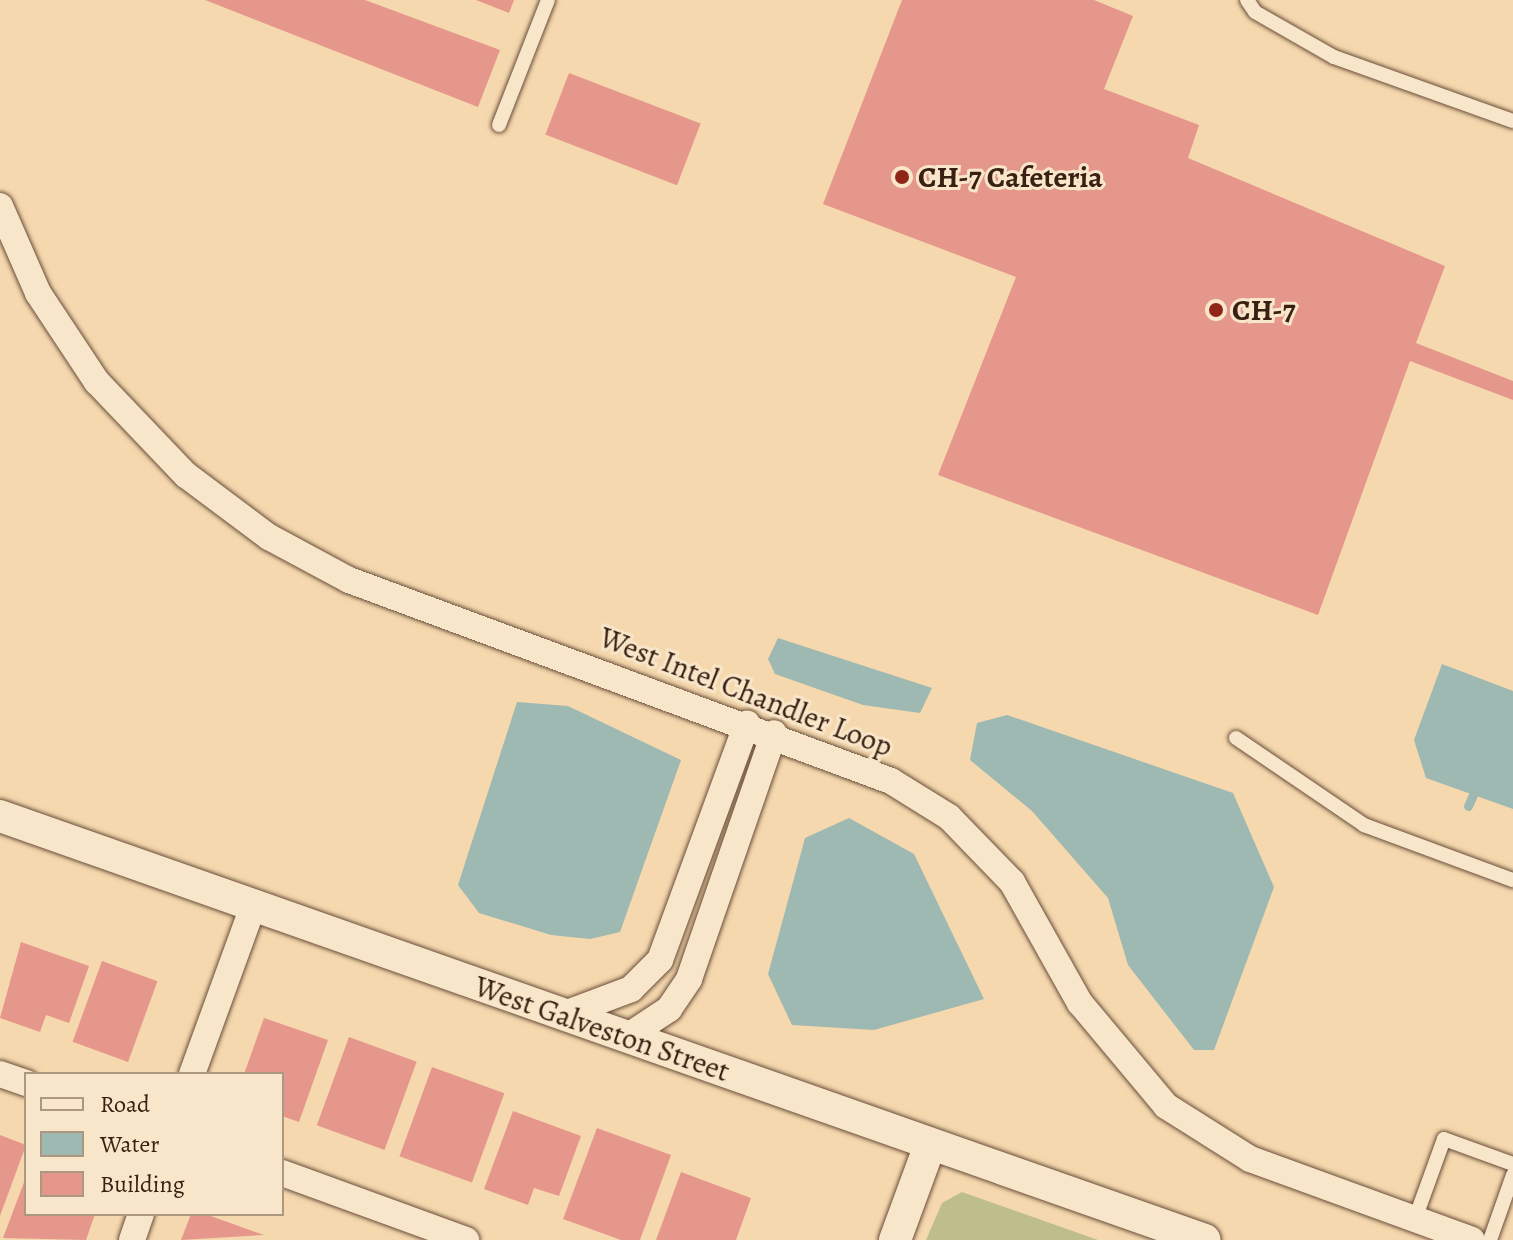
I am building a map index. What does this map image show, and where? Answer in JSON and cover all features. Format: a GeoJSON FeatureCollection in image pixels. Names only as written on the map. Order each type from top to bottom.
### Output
{"type":"FeatureCollection","features":[{"type":"Feature","properties":{"kind":"street","name":"West Intel Chandler Loop"},"geometry":{"type":"LineString","coordinates":[[0,206],[38,293],[97,382],[186,475],[269,537],[349,580],[774,733],[891,781],[949,817],[985,850],[1012,882],[1101,1033],[1166,1106],[1250,1159],[1472,1240]]}},
{"type":"Feature","properties":{"kind":"street"},"geometry":{"type":"LineString","coordinates":[[562,1015],[631,989],[660,960],[747,723]]}},
{"type":"Feature","properties":{"kind":"street"},"geometry":{"type":"LineString","coordinates":[[625,1038],[669,1009],[689,979],[774,733]]}},
{"type":"Feature","properties":{"kind":"street","name":"West Galveston Street"},"geometry":{"type":"LineString","coordinates":[[0,816],[1205,1240]]}},
{"type":"Feature","properties":{"kind":"street"},"geometry":{"type":"LineString","coordinates":[[193,1072],[253,906]]}},
{"type":"Feature","properties":{"kind":"street"},"geometry":{"type":"LineString","coordinates":[[0,1074],[24,1082]]}},
{"type":"Feature","properties":{"kind":"street"},"geometry":{"type":"LineString","coordinates":[[895,1240],[930,1145]]}},
{"type":"Feature","properties":{"kind":"street"},"geometry":{"type":"LineString","coordinates":[[284,1174],[466,1240]]}},
{"type":"Feature","properties":{"kind":"street"},"geometry":{"type":"LineString","coordinates":[[132,1240],[140,1216]]}},
{"type":"Feature","properties":{"kind":"lane"},"geometry":{"type":"LineString","coordinates":[[499,125],[548,0]]}},
{"type":"Feature","properties":{"kind":"lane"},"geometry":{"type":"LineString","coordinates":[[1247,0],[1255,12],[1334,57],[1513,121]]}},
{"type":"Feature","properties":{"kind":"lane"},"geometry":{"type":"LineString","coordinates":[[1236,738],[1364,825],[1513,880]]}},
{"type":"Feature","properties":{"kind":"lane"},"geometry":{"type":"LineString","coordinates":[[1415,1219],[1444,1139],[1513,1164]]}},
{"type":"Feature","properties":{"kind":"lane"},"geometry":{"type":"LineString","coordinates":[[1490,1240],[1513,1175]]}},
{"type":"Feature","properties":{"kind":"green space"},"geometry":{"type":"Polygon","coordinates":[[[962,1192],[1098,1240],[926,1240],[942,1203],[962,1192]]]}},
{"type":"Feature","properties":{"kind":"water"},"geometry":{"type":"Polygon","coordinates":[[[778,638],[932,688],[920,713],[863,705],[775,674],[768,659],[778,638]]]}},
{"type":"Feature","properties":{"kind":"water"},"geometry":{"type":"Polygon","coordinates":[[[1442,664],[1513,691],[1513,809],[1426,778],[1414,740],[1442,664]]]}},
{"type":"Feature","properties":{"kind":"water"},"geometry":{"type":"Polygon","coordinates":[[[517,702],[568,706],[681,760],[620,932],[590,939],[551,935],[479,913],[458,885],[517,702]]]}},
{"type":"Feature","properties":{"kind":"water"},"geometry":{"type":"Polygon","coordinates":[[[1007,715],[1233,793],[1274,887],[1214,1050],[1194,1050],[1128,965],[1108,898],[1032,811],[970,760],[977,723],[1007,715]]]}},
{"type":"Feature","properties":{"kind":"water"},"geometry":{"type":"Polygon","coordinates":[[[849,818],[914,854],[984,999],[874,1030],[792,1025],[768,974],[805,838],[849,818]]]}},
{"type":"Feature","properties":{"kind":"building"},"geometry":{"type":"Polygon","coordinates":[[[205,0],[365,0],[500,50],[478,107],[205,0]]]}},
{"type":"Feature","properties":{"kind":"building"},"geometry":{"type":"Polygon","coordinates":[[[476,0],[514,0],[509,13],[476,0]]]}},
{"type":"Feature","properties":{"kind":"building","name":"CH-7"},"geometry":{"type":"Polygon","coordinates":[[[902,0],[1094,0],[1133,16],[1104,89],[1199,125],[1188,158],[1445,266],[1416,343],[1513,381],[1513,400],[1410,361],[1318,615],[938,475],[1016,277],[823,204],[902,0]]]}},
{"type":"Feature","properties":{"kind":"building"},"geometry":{"type":"Polygon","coordinates":[[[569,73],[701,124],[677,185],[545,135],[569,73]]]}},
{"type":"Feature","properties":{"kind":"building"},"geometry":{"type":"Polygon","coordinates":[[[21,942],[89,966],[69,1023],[46,1015],[40,1032],[0,1018],[21,942]]]}},
{"type":"Feature","properties":{"kind":"building"},"geometry":{"type":"Polygon","coordinates":[[[102,961],[157,981],[128,1062],[73,1042],[102,961]]]}},
{"type":"Feature","properties":{"kind":"building"},"geometry":{"type":"Polygon","coordinates":[[[264,1018],[328,1040],[299,1122],[284,1117],[284,1072],[245,1072],[264,1018]]]}},
{"type":"Feature","properties":{"kind":"building"},"geometry":{"type":"Polygon","coordinates":[[[349,1037],[417,1062],[385,1150],[317,1125],[349,1037]]]}},
{"type":"Feature","properties":{"kind":"building"},"geometry":{"type":"Polygon","coordinates":[[[432,1067],[504,1093],[472,1183],[400,1156],[432,1067]]]}},
{"type":"Feature","properties":{"kind":"building"},"geometry":{"type":"Polygon","coordinates":[[[513,1111],[581,1136],[559,1196],[534,1188],[528,1205],[484,1189],[513,1111]]]}},
{"type":"Feature","properties":{"kind":"building"},"geometry":{"type":"Polygon","coordinates":[[[597,1128],[671,1155],[640,1240],[621,1240],[563,1219],[597,1128]]]}},
{"type":"Feature","properties":{"kind":"building"},"geometry":{"type":"Polygon","coordinates":[[[0,1135],[24,1144],[24,1150],[0,1216],[0,1135]]]}},
{"type":"Feature","properties":{"kind":"building"},"geometry":{"type":"Polygon","coordinates":[[[681,1172],[751,1198],[736,1240],[656,1240],[681,1172]]]}},
{"type":"Feature","properties":{"kind":"building"},"geometry":{"type":"Polygon","coordinates":[[[24,1182],[24,1216],[94,1216],[86,1240],[3,1238],[24,1182]]]}},
{"type":"Feature","properties":{"kind":"building"},"geometry":{"type":"Polygon","coordinates":[[[190,1216],[211,1216],[264,1235],[181,1240],[190,1216]]]}},
{"type":"Feature","properties":{"kind":"waterway"},"geometry":{"type":"LineString","coordinates":[[1468,806],[1478,784]]}},
{"type":"Feature","properties":{"kind":"place","name":"CH-7 Cafeteria"},"geometry":{"type":"Point","coordinates":[902,177]}},
{"type":"Feature","properties":{"kind":"place","name":"CH-7"},"geometry":{"type":"Point","coordinates":[1216,310]}}]}
